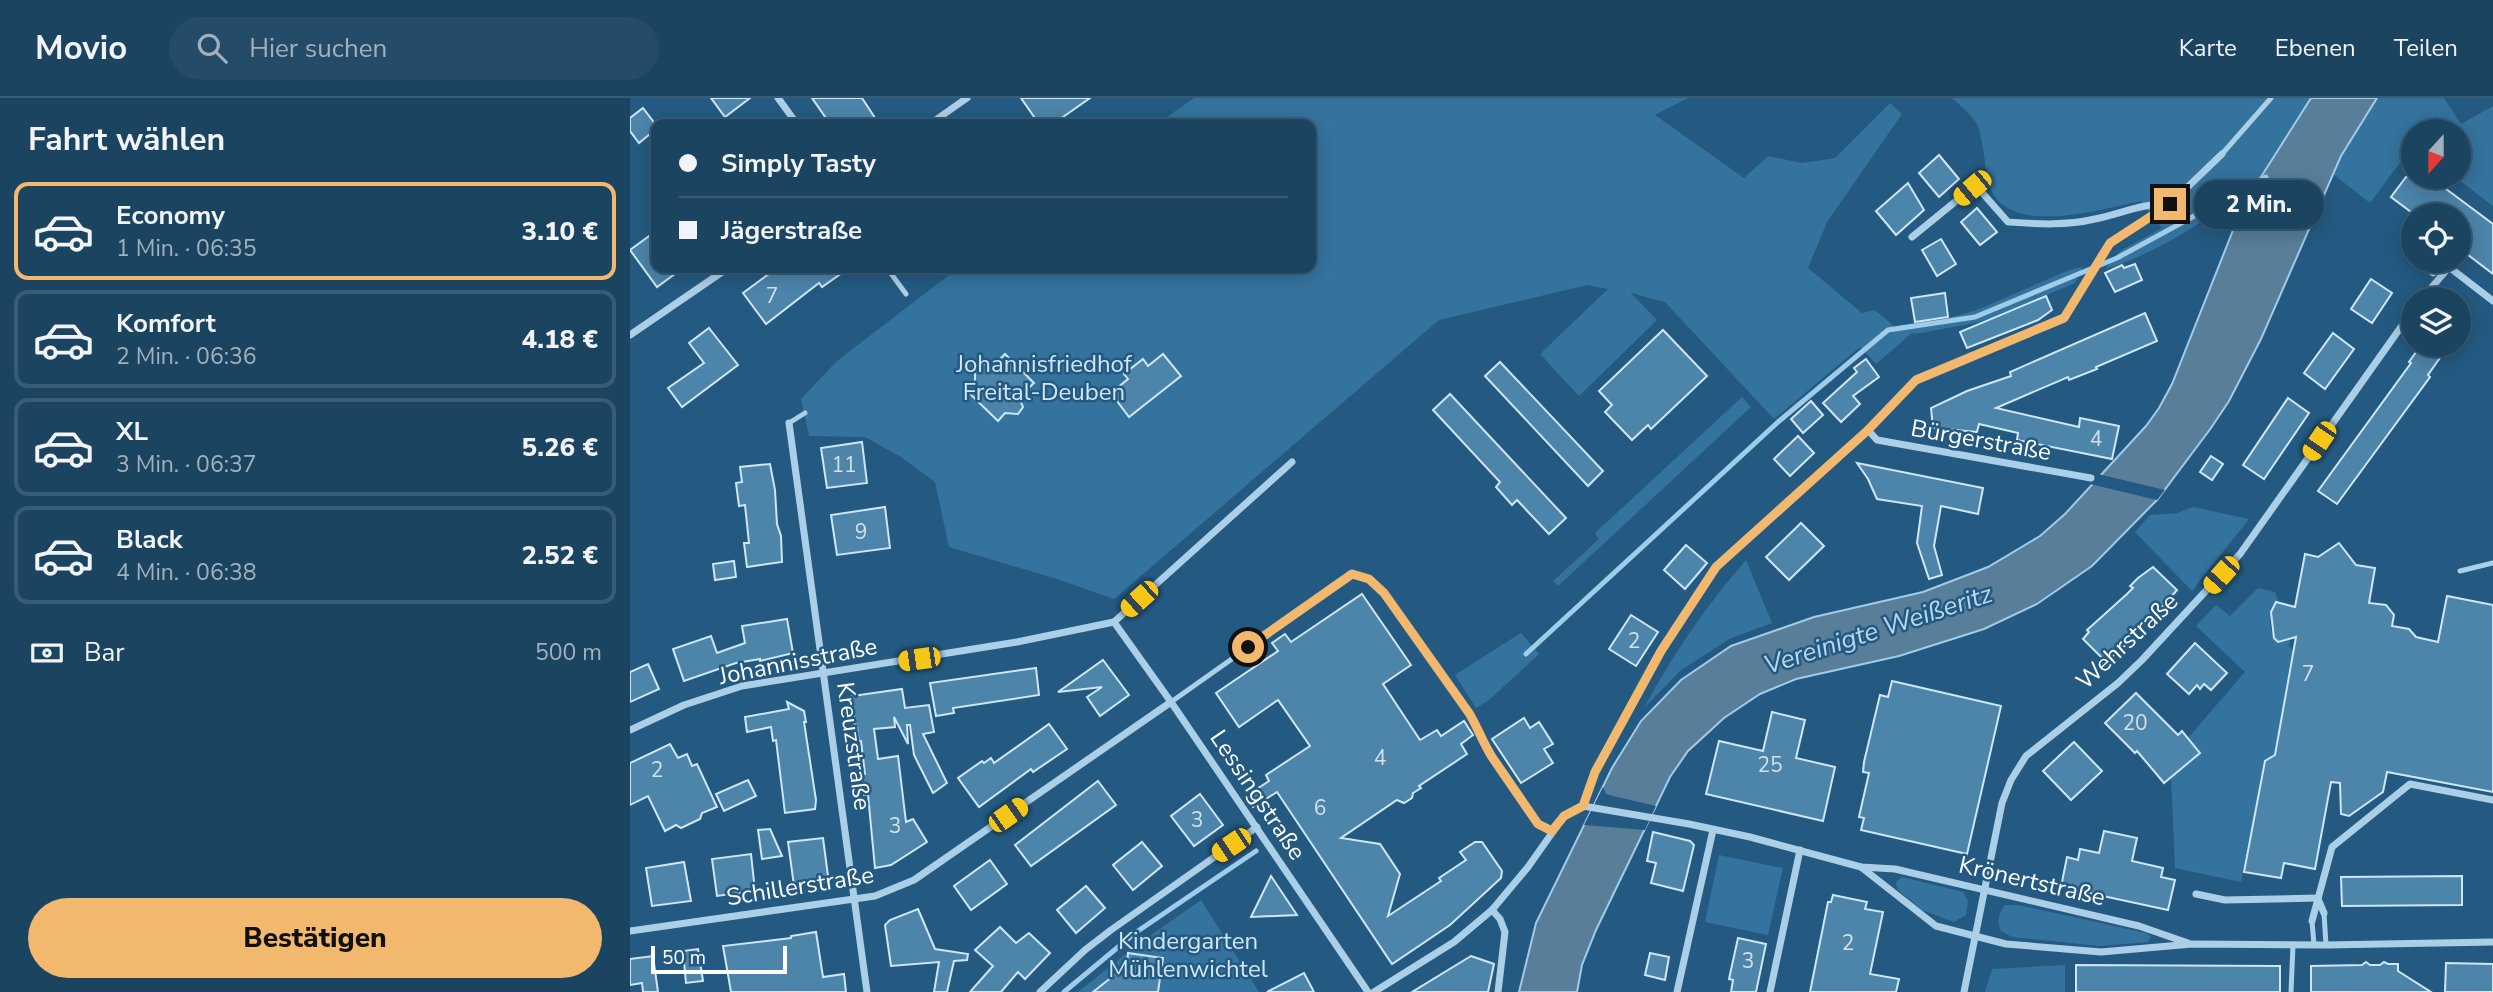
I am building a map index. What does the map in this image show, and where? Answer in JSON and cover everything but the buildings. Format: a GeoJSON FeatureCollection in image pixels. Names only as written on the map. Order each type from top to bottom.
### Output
{"type":"FeatureCollection","features":[{"type":"Feature","properties":{"kind":"street"},"geometry":{"type":"LineString","coordinates":[[778,98],[793,119]]}},
{"type":"Feature","properties":{"kind":"street"},"geometry":{"type":"LineString","coordinates":[[937,119],[967,98]]}},
{"type":"Feature","properties":{"kind":"street"},"geometry":{"type":"LineString","coordinates":[[1374,992],[1454,942],[1492,910],[1528,867],[1564,816],[1583,806],[1595,772],[1655,662],[1716,567],[1868,430],[1916,380],[2064,318],[2110,243],[2170,204],[2222,153]]}},
{"type":"Feature","properties":{"kind":"street"},"geometry":{"type":"LineString","coordinates":[[1912,237],[1972,188],[1978,188],[2008,222],[2060,226],[2094,220],[2152,203],[2170,204]]}},
{"type":"Feature","properties":{"kind":"street"},"geometry":{"type":"LineString","coordinates":[[630,335],[721,273]]}},
{"type":"Feature","properties":{"kind":"street"},"geometry":{"type":"LineString","coordinates":[[2432,287],[2444,273]]}},
{"type":"Feature","properties":{"kind":"street"},"geometry":{"type":"LineString","coordinates":[[2457,273],[2493,301]]}},
{"type":"Feature","properties":{"kind":"street","name":"Wehrstraße"},"geometry":{"type":"LineString","coordinates":[[1964,992],[2002,803],[2011,780],[2026,756],[2142,660],[2240,554],[2401,327]]}},
{"type":"Feature","properties":{"kind":"street","name":"Kreuzstraße"},"geometry":{"type":"LineString","coordinates":[[789,423],[867,992]]}},
{"type":"Feature","properties":{"kind":"street","name":"Bürgerstraße"},"geometry":{"type":"LineString","coordinates":[[1868,430],[1877,440],[1890,443],[2091,478]]}},
{"type":"Feature","properties":{"kind":"street"},"geometry":{"type":"LineString","coordinates":[[1114,622],[1292,462]]}},
{"type":"Feature","properties":{"kind":"street","name":"Johannisstraße"},"geometry":{"type":"LineString","coordinates":[[630,730],[684,705],[742,686],[1017,642],[1114,622]]}},
{"type":"Feature","properties":{"kind":"street","name":"Lessingstraße"},"geometry":{"type":"LineString","coordinates":[[1114,622],[1368,992]]}},
{"type":"Feature","properties":{"kind":"street","name":"Schillerstraße"},"geometry":{"type":"LineString","coordinates":[[630,932],[881,895],[914,880],[1171,702]]}},
{"type":"Feature","properties":{"kind":"street"},"geometry":{"type":"LineString","coordinates":[[2312,921],[2332,847],[2410,784],[2493,800]]}},
{"type":"Feature","properties":{"kind":"street","name":"Krönertstraße"},"geometry":{"type":"LineString","coordinates":[[1583,806],[1713,830],[1861,867],[1895,869],[2139,926],[2192,944]]}},
{"type":"Feature","properties":{"kind":"street"},"geometry":{"type":"LineString","coordinates":[[1041,992],[1102,937],[1257,827]]}},
{"type":"Feature","properties":{"kind":"street"},"geometry":{"type":"LineString","coordinates":[[1677,992],[1713,830]]}},
{"type":"Feature","properties":{"kind":"street"},"geometry":{"type":"LineString","coordinates":[[1770,992],[1800,850]]}},
{"type":"Feature","properties":{"kind":"street","name":"Krönertstraße"},"geometry":{"type":"LineString","coordinates":[[1861,867],[1936,926],[2006,944],[2101,952],[2192,944],[2493,942]]}},
{"type":"Feature","properties":{"kind":"street"},"geometry":{"type":"LineString","coordinates":[[2196,894],[2225,900],[2318,898]]}},
{"type":"Feature","properties":{"kind":"street"},"geometry":{"type":"LineString","coordinates":[[2318,898],[2324,913]]}},
{"type":"Feature","properties":{"kind":"street"},"geometry":{"type":"LineString","coordinates":[[1492,910],[1500,919],[1505,932],[1498,992]]}},
{"type":"Feature","properties":{"kind":"lane"},"geometry":{"type":"LineString","coordinates":[[2222,153],[2270,98]]}},
{"type":"Feature","properties":{"kind":"lane"},"geometry":{"type":"LineString","coordinates":[[891,273],[906,294]]}},
{"type":"Feature","properties":{"kind":"lane"},"geometry":{"type":"LineString","coordinates":[[789,423],[805,413]]}},
{"type":"Feature","properties":{"kind":"lane"},"geometry":{"type":"LineString","coordinates":[[2460,571],[2493,563]]}},
{"type":"Feature","properties":{"kind":"lane"},"geometry":{"type":"LineString","coordinates":[[1171,702],[1352,574],[1369,579],[1384,593],[1469,713],[1482,733],[1485,746],[1538,824],[1552,831]]}},
{"type":"Feature","properties":{"kind":"lane"},"geometry":{"type":"LineString","coordinates":[[2324,913],[2326,945]]}},
{"type":"Feature","properties":{"kind":"lane"},"geometry":{"type":"LineString","coordinates":[[2312,921],[2314,945]]}},
{"type":"Feature","properties":{"kind":"lane"},"geometry":{"type":"LineString","coordinates":[[2291,992],[2293,945]]}},
{"type":"Feature","properties":{"kind":"green space","name":"Johannisfriedhof Freital-Deuben"},"geometry":{"type":"Polygon","coordinates":[[[1194,98],[1688,98],[1655,115],[1744,178],[1768,156],[1802,163],[1835,158],[1890,103],[1902,114],[1827,222],[1808,268],[1862,313],[1875,310],[1894,326],[1949,318],[1977,310],[2069,270],[2083,267],[2075,283],[1995,317],[1975,323],[1912,333],[1876,364],[1860,347],[1774,419],[1665,302],[1631,293],[1657,320],[1579,396],[1540,354],[1608,289],[1587,285],[1439,320],[1114,599],[949,547],[935,482],[901,457],[865,437],[809,436],[801,399],[837,361],[951,273],[1316,273],[1316,119],[1164,119],[1194,98]]]}},
{"type":"Feature","properties":{"kind":"green space"},"geometry":{"type":"Polygon","coordinates":[[[1952,98],[2311,98],[2261,177],[2249,190],[2244,202],[2234,197],[2206,219],[2173,239],[2138,257],[2105,269],[2120,251],[2162,228],[2141,201],[2080,214],[2056,216],[2034,216],[2014,211],[1999,201],[1989,184],[1978,126],[1952,98]]]}},
{"type":"Feature","properties":{"kind":"green space"},"geometry":{"type":"Polygon","coordinates":[[[2377,98],[2444,98],[2458,119],[2401,119],[2401,161],[2370,203],[2333,174],[2377,98]]]}},
{"type":"Feature","properties":{"kind":"green space"},"geometry":{"type":"Polygon","coordinates":[[[2493,106],[2493,206],[2471,189],[2470,119],[2493,106]]]}},
{"type":"Feature","properties":{"kind":"green space"},"geometry":{"type":"Polygon","coordinates":[[[1742,397],[1751,407],[1558,586],[1553,581],[1599,539],[1595,533],[1742,397]]]}},
{"type":"Feature","properties":{"kind":"green space"},"geometry":{"type":"Polygon","coordinates":[[[2193,507],[2249,519],[2192,591],[2135,532],[2150,515],[2177,513],[2193,507]]]}},
{"type":"Feature","properties":{"kind":"green space"},"geometry":{"type":"Polygon","coordinates":[[[1746,560],[1772,623],[1729,639],[1680,671],[1644,708],[1691,631],[1746,560]]]}},
{"type":"Feature","properties":{"kind":"green space"},"geometry":{"type":"Polygon","coordinates":[[[2258,588],[2275,592],[2279,603],[2271,617],[2272,633],[2279,642],[2287,636],[2290,640],[2289,646],[2294,651],[2274,758],[2265,761],[2241,882],[2175,868],[2171,776],[2199,753],[2188,738],[2245,672],[2196,626],[2216,605],[2230,616],[2258,588]]]}},
{"type":"Feature","properties":{"kind":"green space"},"geometry":{"type":"Polygon","coordinates":[[[1521,633],[1539,654],[1489,700],[1476,708],[1455,675],[1521,633]]]}},
{"type":"Feature","properties":{"kind":"green space"},"geometry":{"type":"Polygon","coordinates":[[[1719,855],[1783,868],[1768,935],[1705,922],[1719,855]]]}},
{"type":"Feature","properties":{"kind":"green space"},"geometry":{"type":"Polygon","coordinates":[[[1902,877],[1963,892],[1968,901],[1966,915],[1954,922],[1922,910],[1897,889],[1896,882],[1902,877]]]}},
{"type":"Feature","properties":{"kind":"green space","name":"Kindergarten Mühlenwichtel"},"geometry":{"type":"Polygon","coordinates":[[[1201,900],[1259,992],[1078,992],[1137,945],[1201,900]]]}},
{"type":"Feature","properties":{"kind":"green space"},"geometry":{"type":"Polygon","coordinates":[[[2005,905],[2018,905],[2146,933],[2151,937],[2148,942],[2100,946],[2012,937],[2001,931],[1998,921],[2005,905]]]}},
{"type":"Feature","properties":{"kind":"green space"},"geometry":{"type":"Polygon","coordinates":[[[2065,965],[2065,992],[1985,992],[1992,969],[2065,965]]]}},
{"type":"Feature","properties":{"kind":"water","name":"Vereinigte Weißeritz"},"geometry":{"type":"Polygon","coordinates":[[[2311,98],[2377,98],[2341,156],[2261,339],[2229,401],[2157,500],[2092,566],[2037,604],[1984,629],[1899,656],[1796,679],[1760,694],[1724,718],[1688,751],[1670,777],[1596,930],[1582,965],[1577,992],[1519,992],[1536,923],[1612,768],[1641,721],[1681,680],[1731,646],[1814,617],[1923,592],[1988,567],[2040,536],[2065,514],[2146,426],[2172,384],[2249,190],[2261,177],[2311,98]]]}},
{"type":"Feature","properties":{"kind":"pier"},"geometry":{"type":"Polygon","coordinates":[[[2098,474],[2165,490],[2157,500],[2090,484],[2098,474]]]}},
{"type":"Feature","properties":{"kind":"pier"},"geometry":{"type":"Polygon","coordinates":[[[1603,787],[1606,794],[1656,806],[1645,830],[1584,825],[1603,787]]]}},
{"type":"Feature","properties":{"kind":"waterway"},"geometry":{"type":"LineString","coordinates":[[1526,654],[1778,422],[1888,330],[1975,317],[2117,258],[2266,177]]}},
{"type":"Feature","properties":{"kind":"waterway"},"geometry":{"type":"LineString","coordinates":[[1064,992],[1135,933],[1256,851]]}},
{"type":"Feature","properties":{"kind":"route"},"geometry":{"type":"LineString","coordinates":[[1248,647],[1352,574],[1369,579],[1384,593],[1469,713],[1482,733],[1485,746],[1538,824],[1552,831],[1564,816],[1583,806],[1588,786],[1612,738],[1661,651],[1716,567],[1868,430],[1916,380],[2064,318],[2110,243],[2170,204]]}}]}
